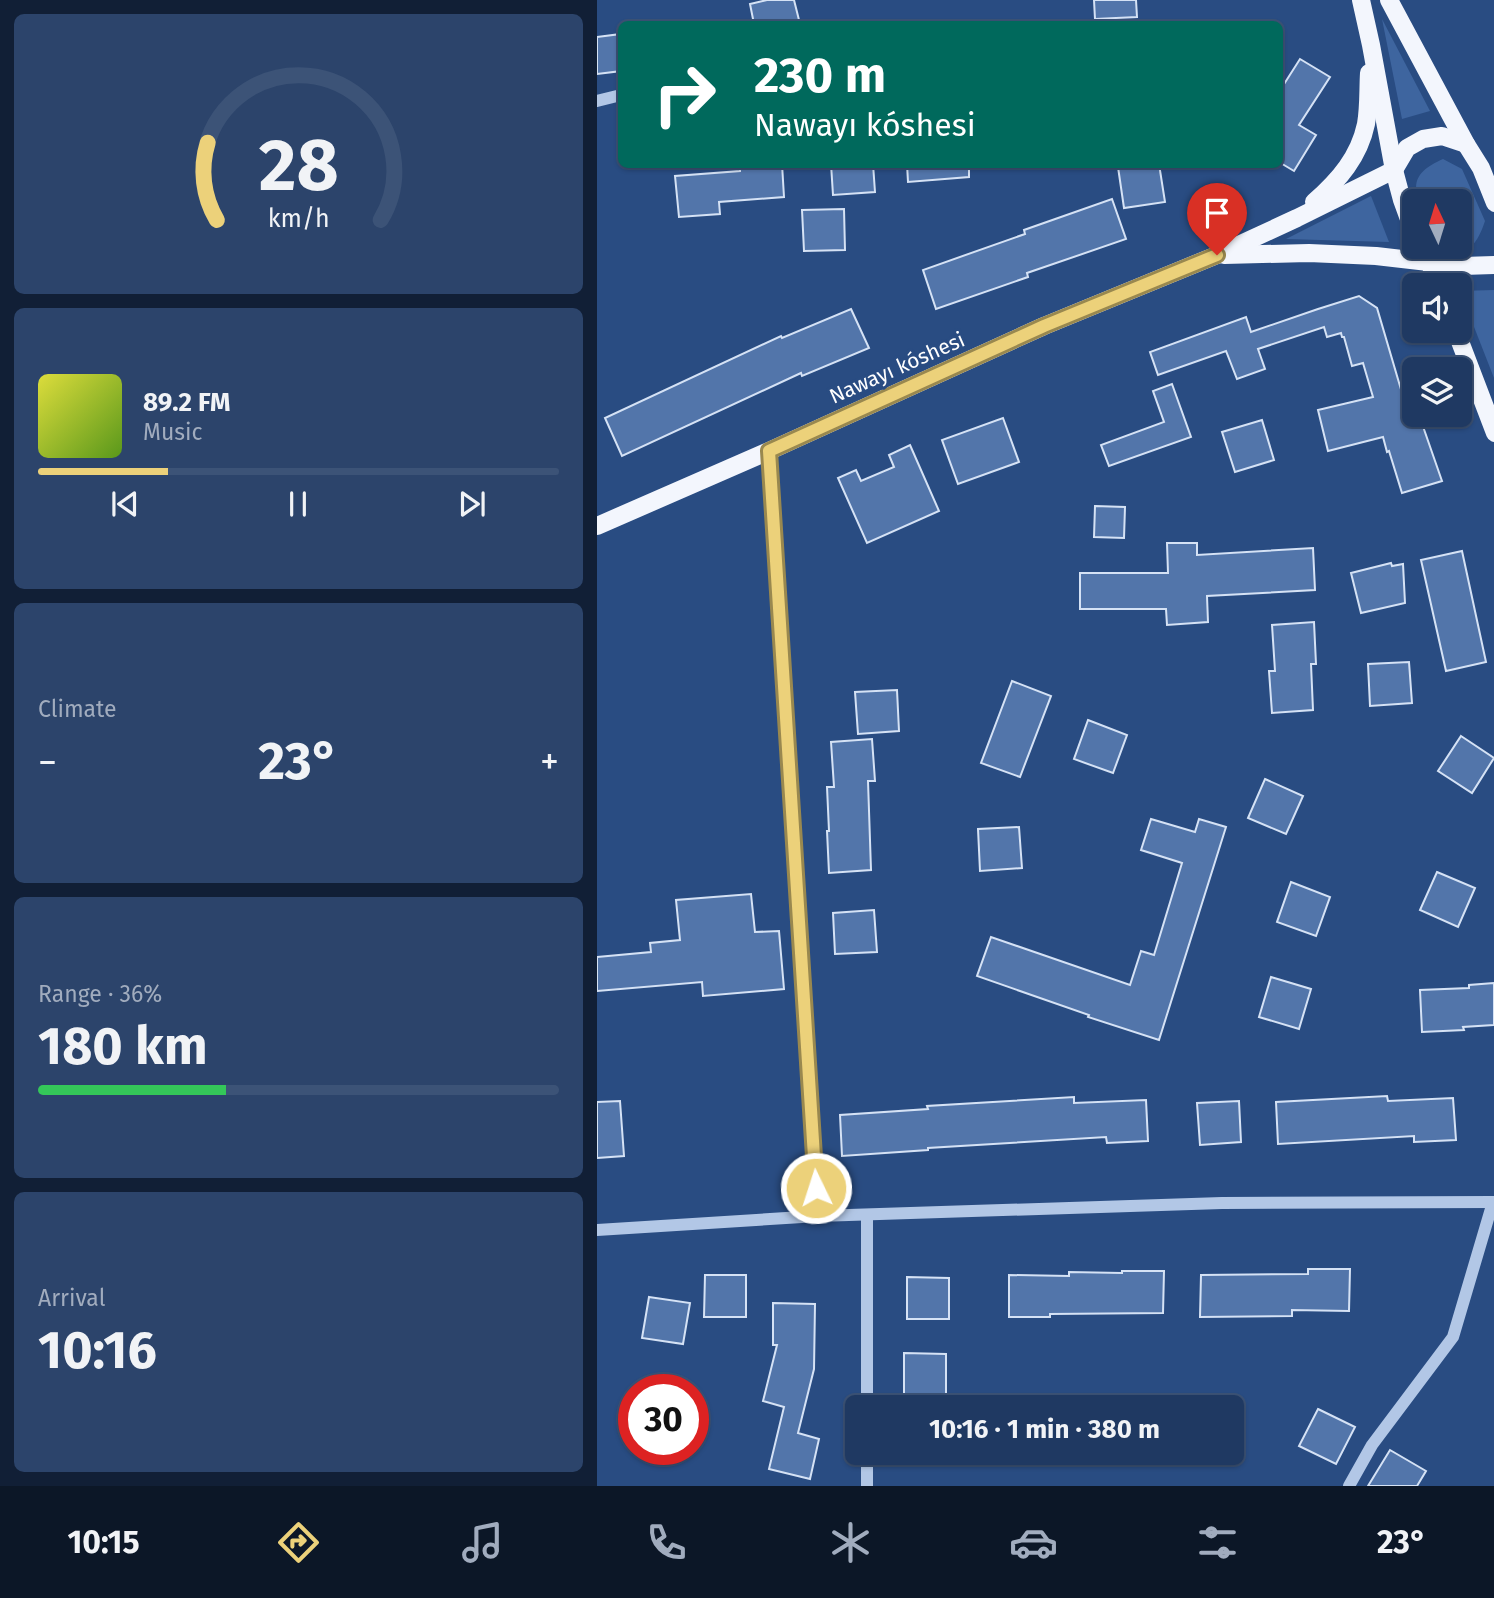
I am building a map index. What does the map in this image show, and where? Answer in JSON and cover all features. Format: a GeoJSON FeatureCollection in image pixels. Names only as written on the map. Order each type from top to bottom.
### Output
{"type":"FeatureCollection","features":[{"type":"Feature","properties":{"kind":"main road"},"geometry":{"type":"LineString","coordinates":[[1361,0],[1402,200]]}},
{"type":"Feature","properties":{"kind":"main road"},"geometry":{"type":"LineString","coordinates":[[1389,0],[1481,168],[1494,203]]}},
{"type":"Feature","properties":{"kind":"main road"},"geometry":{"type":"LineString","coordinates":[[1297,218],[1334,184],[1355,158],[1366,124],[1371,45]]}},
{"type":"Feature","properties":{"kind":"main road"},"geometry":{"type":"LineString","coordinates":[[1394,170],[1407,148],[1423,139],[1442,136],[1466,144]]}},
{"type":"Feature","properties":{"kind":"main road","name":"Nawayı kóshesi"},"geometry":{"type":"LineString","coordinates":[[597,526],[1044,326],[1217,255],[1394,170]]}},
{"type":"Feature","properties":{"kind":"main road"},"geometry":{"type":"LineString","coordinates":[[1217,255],[1402,255]]}},
{"type":"Feature","properties":{"kind":"main road"},"geometry":{"type":"LineString","coordinates":[[1441,259],[1463,266],[1494,265]]}},
{"type":"Feature","properties":{"kind":"main road"},"geometry":{"type":"LineString","coordinates":[[1460,343],[1494,433]]}},
{"type":"Feature","properties":{"kind":"street"},"geometry":{"type":"LineString","coordinates":[[597,102],[618,96]]}},
{"type":"Feature","properties":{"kind":"street"},"geometry":{"type":"LineString","coordinates":[[1481,168],[1494,185]]}},
{"type":"Feature","properties":{"kind":"street"},"geometry":{"type":"LineString","coordinates":[[769,451],[817,1216]]}},
{"type":"Feature","properties":{"kind":"street"},"geometry":{"type":"LineString","coordinates":[[597,1230],[817,1216],[1222,1203],[1494,1202],[1453,1336],[1372,1445],[1349,1486]]}},
{"type":"Feature","properties":{"kind":"street"},"geometry":{"type":"LineString","coordinates":[[867,1215],[867,1395]]}},
{"type":"Feature","properties":{"kind":"street"},"geometry":{"type":"LineString","coordinates":[[867,1465],[867,1486]]}},
{"type":"Feature","properties":{"kind":"shaded area"},"geometry":{"type":"Polygon","coordinates":[[[1382,19],[1430,111],[1402,119],[1382,19]]]}},
{"type":"Feature","properties":{"kind":"shaded area"},"geometry":{"type":"Polygon","coordinates":[[[1443,159],[1462,169],[1471,189],[1416,189],[1417,180],[1430,166],[1443,159]]]}},
{"type":"Feature","properties":{"kind":"shaded area"},"geometry":{"type":"Polygon","coordinates":[[[1472,192],[1485,221],[1472,246],[1472,192]]]}},
{"type":"Feature","properties":{"kind":"shaded area"},"geometry":{"type":"Polygon","coordinates":[[[1371,196],[1389,242],[1286,239],[1371,196]]]}},
{"type":"Feature","properties":{"kind":"shaded area"},"geometry":{"type":"Polygon","coordinates":[[[1495,290],[1494,378],[1472,322],[1472,291],[1495,290]]]}},
{"type":"Feature","properties":{"kind":"building"},"geometry":{"type":"Polygon","coordinates":[[[767,0],[794,0],[799,21],[753,21],[750,4],[767,0]]]}},
{"type":"Feature","properties":{"kind":"building"},"geometry":{"type":"Polygon","coordinates":[[[1094,0],[1136,0],[1137,17],[1095,19],[1094,0]]]}},
{"type":"Feature","properties":{"kind":"building"},"geometry":{"type":"Polygon","coordinates":[[[618,34],[618,71],[597,74],[597,37],[618,34]]]}},
{"type":"Feature","properties":{"kind":"building"},"geometry":{"type":"Polygon","coordinates":[[[1300,59],[1330,77],[1299,125],[1316,135],[1294,171],[1283,164],[1283,86],[1300,59]]]}},
{"type":"Feature","properties":{"kind":"building"},"geometry":{"type":"Polygon","coordinates":[[[740,168],[782,168],[784,197],[719,202],[720,214],[679,217],[675,176],[740,171],[740,168]]]}},
{"type":"Feature","properties":{"kind":"building"},"geometry":{"type":"Polygon","coordinates":[[[831,168],[873,168],[875,192],[833,195],[831,168]]]}},
{"type":"Feature","properties":{"kind":"building"},"geometry":{"type":"Polygon","coordinates":[[[907,168],[969,168],[969,177],[908,182],[907,168]]]}},
{"type":"Feature","properties":{"kind":"building"},"geometry":{"type":"Polygon","coordinates":[[[1118,168],[1160,168],[1165,202],[1124,208],[1118,168]]]}},
{"type":"Feature","properties":{"kind":"building"},"geometry":{"type":"Polygon","coordinates":[[[1112,199],[1126,239],[1027,273],[1028,277],[936,309],[923,270],[1025,234],[1024,230],[1112,199]]]}},
{"type":"Feature","properties":{"kind":"building"},"geometry":{"type":"Polygon","coordinates":[[[844,209],[845,250],[804,251],[802,210],[844,209]]]}},
{"type":"Feature","properties":{"kind":"building"},"geometry":{"type":"Polygon","coordinates":[[[1359,296],[1377,308],[1402,393],[1402,427],[1423,427],[1442,481],[1402,493],[1383,437],[1328,451],[1318,410],[1373,397],[1363,363],[1352,366],[1341,333],[1327,337],[1324,327],[1258,349],[1265,369],[1237,379],[1226,351],[1158,375],[1150,352],[1246,317],[1251,332],[1359,296]]]}},
{"type":"Feature","properties":{"kind":"building"},"geometry":{"type":"Polygon","coordinates":[[[851,309],[869,348],[802,376],[801,373],[622,456],[605,418],[781,336],[782,338],[851,309]]]}},
{"type":"Feature","properties":{"kind":"building"},"geometry":{"type":"Polygon","coordinates":[[[1172,384],[1191,437],[1109,466],[1101,445],[1164,422],[1153,391],[1172,384]]]}},
{"type":"Feature","properties":{"kind":"building"},"geometry":{"type":"Polygon","coordinates":[[[1003,418],[1019,462],[958,484],[942,440],[1003,418]]]}},
{"type":"Feature","properties":{"kind":"building"},"geometry":{"type":"Polygon","coordinates":[[[1262,420],[1274,460],[1235,472],[1222,432],[1262,420]]]}},
{"type":"Feature","properties":{"kind":"building"},"geometry":{"type":"Polygon","coordinates":[[[910,445],[939,511],[867,543],[838,478],[856,470],[861,481],[894,467],[889,455],[910,445]]]}},
{"type":"Feature","properties":{"kind":"building"},"geometry":{"type":"Polygon","coordinates":[[[1095,506],[1125,507],[1124,538],[1094,537],[1095,506]]]}},
{"type":"Feature","properties":{"kind":"building"},"geometry":{"type":"Polygon","coordinates":[[[1167,543],[1197,543],[1197,555],[1313,548],[1315,590],[1207,596],[1208,622],[1167,625],[1166,609],[1080,609],[1080,573],[1168,573],[1167,543]]]}},
{"type":"Feature","properties":{"kind":"building"},"geometry":{"type":"Polygon","coordinates":[[[1462,551],[1486,662],[1446,671],[1421,560],[1462,551]]]}},
{"type":"Feature","properties":{"kind":"building"},"geometry":{"type":"Polygon","coordinates":[[[1391,563],[1392,566],[1403,564],[1405,603],[1361,613],[1351,573],[1391,563]]]}},
{"type":"Feature","properties":{"kind":"building"},"geometry":{"type":"Polygon","coordinates":[[[1314,622],[1316,664],[1311,664],[1313,710],[1272,713],[1269,671],[1275,671],[1272,625],[1314,622]]]}},
{"type":"Feature","properties":{"kind":"building"},"geometry":{"type":"Polygon","coordinates":[[[1409,662],[1412,703],[1370,706],[1368,664],[1409,662]]]}},
{"type":"Feature","properties":{"kind":"building"},"geometry":{"type":"Polygon","coordinates":[[[1012,681],[1051,696],[1020,777],[981,763],[1012,681]]]}},
{"type":"Feature","properties":{"kind":"building"},"geometry":{"type":"Polygon","coordinates":[[[897,690],[899,731],[858,734],[855,692],[897,690]]]}},
{"type":"Feature","properties":{"kind":"building"},"geometry":{"type":"Polygon","coordinates":[[[1088,720],[1127,735],[1113,773],[1074,759],[1088,720]]]}},
{"type":"Feature","properties":{"kind":"building"},"geometry":{"type":"Polygon","coordinates":[[[1461,736],[1494,758],[1472,793],[1438,771],[1461,736]]]}},
{"type":"Feature","properties":{"kind":"building"},"geometry":{"type":"Polygon","coordinates":[[[872,739],[875,781],[868,781],[871,870],[829,873],[827,787],[834,787],[831,742],[872,739]]]}},
{"type":"Feature","properties":{"kind":"building"},"geometry":{"type":"Polygon","coordinates":[[[1265,779],[1303,796],[1286,834],[1248,818],[1265,779]]]}},
{"type":"Feature","properties":{"kind":"building"},"geometry":{"type":"Polygon","coordinates":[[[1151,819],[1195,832],[1199,819],[1226,827],[1159,1040],[977,976],[991,937],[1130,985],[1141,951],[1154,955],[1182,863],[1141,850],[1151,819]]]}},
{"type":"Feature","properties":{"kind":"building"},"geometry":{"type":"Polygon","coordinates":[[[1019,827],[1022,868],[980,871],[978,829],[1019,827]]]}},
{"type":"Feature","properties":{"kind":"building"},"geometry":{"type":"Polygon","coordinates":[[[1437,872],[1475,888],[1458,927],[1420,910],[1437,872]]]}},
{"type":"Feature","properties":{"kind":"building"},"geometry":{"type":"Polygon","coordinates":[[[1291,882],[1330,897],[1316,936],[1277,922],[1291,882]]]}},
{"type":"Feature","properties":{"kind":"building"},"geometry":{"type":"Polygon","coordinates":[[[751,894],[755,932],[779,931],[784,989],[703,996],[702,982],[597,991],[597,957],[651,952],[650,943],[680,940],[676,900],[751,894]]]}},
{"type":"Feature","properties":{"kind":"building"},"geometry":{"type":"Polygon","coordinates":[[[874,910],[877,952],[835,954],[833,913],[874,910]]]}},
{"type":"Feature","properties":{"kind":"building"},"geometry":{"type":"Polygon","coordinates":[[[1271,977],[1311,989],[1299,1029],[1259,1017],[1271,977]]]}},
{"type":"Feature","properties":{"kind":"building"},"geometry":{"type":"Polygon","coordinates":[[[1494,983],[1494,1025],[1422,1032],[1420,990],[1469,988],[1469,985],[1494,983]]]}},
{"type":"Feature","properties":{"kind":"building"},"geometry":{"type":"Polygon","coordinates":[[[1387,1096],[1388,1101],[1453,1098],[1456,1140],[1414,1142],[1414,1136],[1278,1144],[1276,1102],[1387,1096]]]}},
{"type":"Feature","properties":{"kind":"building"},"geometry":{"type":"Polygon","coordinates":[[[1074,1097],[1074,1103],[1146,1100],[1148,1141],[1107,1143],[1106,1137],[842,1156],[840,1115],[928,1109],[927,1106],[1074,1097]]]}},
{"type":"Feature","properties":{"kind":"building"},"geometry":{"type":"Polygon","coordinates":[[[620,1101],[624,1156],[597,1158],[597,1102],[620,1101]]]}},
{"type":"Feature","properties":{"kind":"building"},"geometry":{"type":"Polygon","coordinates":[[[1239,1101],[1241,1142],[1200,1145],[1197,1103],[1239,1101]]]}},
{"type":"Feature","properties":{"kind":"building"},"geometry":{"type":"Polygon","coordinates":[[[1308,1269],[1350,1269],[1349,1311],[1292,1310],[1292,1316],[1200,1317],[1201,1275],[1308,1274],[1308,1269]]]}},
{"type":"Feature","properties":{"kind":"building"},"geometry":{"type":"Polygon","coordinates":[[[1164,1271],[1163,1313],[1009,1317],[1009,1275],[1069,1276],[1069,1272],[1164,1271]]]}},
{"type":"Feature","properties":{"kind":"building"},"geometry":{"type":"Polygon","coordinates":[[[705,1275],[746,1275],[746,1317],[704,1317],[705,1275]]]}},
{"type":"Feature","properties":{"kind":"building"},"geometry":{"type":"Polygon","coordinates":[[[907,1277],[949,1278],[949,1319],[907,1319],[907,1277]]]}},
{"type":"Feature","properties":{"kind":"building"},"geometry":{"type":"Polygon","coordinates":[[[649,1297],[690,1303],[683,1344],[642,1338],[649,1297]]]}},
{"type":"Feature","properties":{"kind":"building"},"geometry":{"type":"Polygon","coordinates":[[[773,1303],[815,1304],[814,1369],[798,1433],[819,1439],[810,1479],[769,1469],[784,1407],[763,1401],[777,1345],[773,1345],[773,1303]]]}},
{"type":"Feature","properties":{"kind":"building"},"geometry":{"type":"Polygon","coordinates":[[[904,1353],[946,1354],[946,1395],[904,1395],[904,1353]]]}},
{"type":"Feature","properties":{"kind":"building"},"geometry":{"type":"Polygon","coordinates":[[[1318,1409],[1355,1427],[1336,1464],[1299,1446],[1318,1409]]]}},
{"type":"Feature","properties":{"kind":"building"},"geometry":{"type":"Polygon","coordinates":[[[1390,1450],[1426,1471],[1417,1486],[1368,1486],[1390,1450]]]}},
{"type":"Feature","properties":{"kind":"route"},"geometry":{"type":"LineString","coordinates":[[816,1188],[769,451],[1044,326],[1217,255]]}}]}
